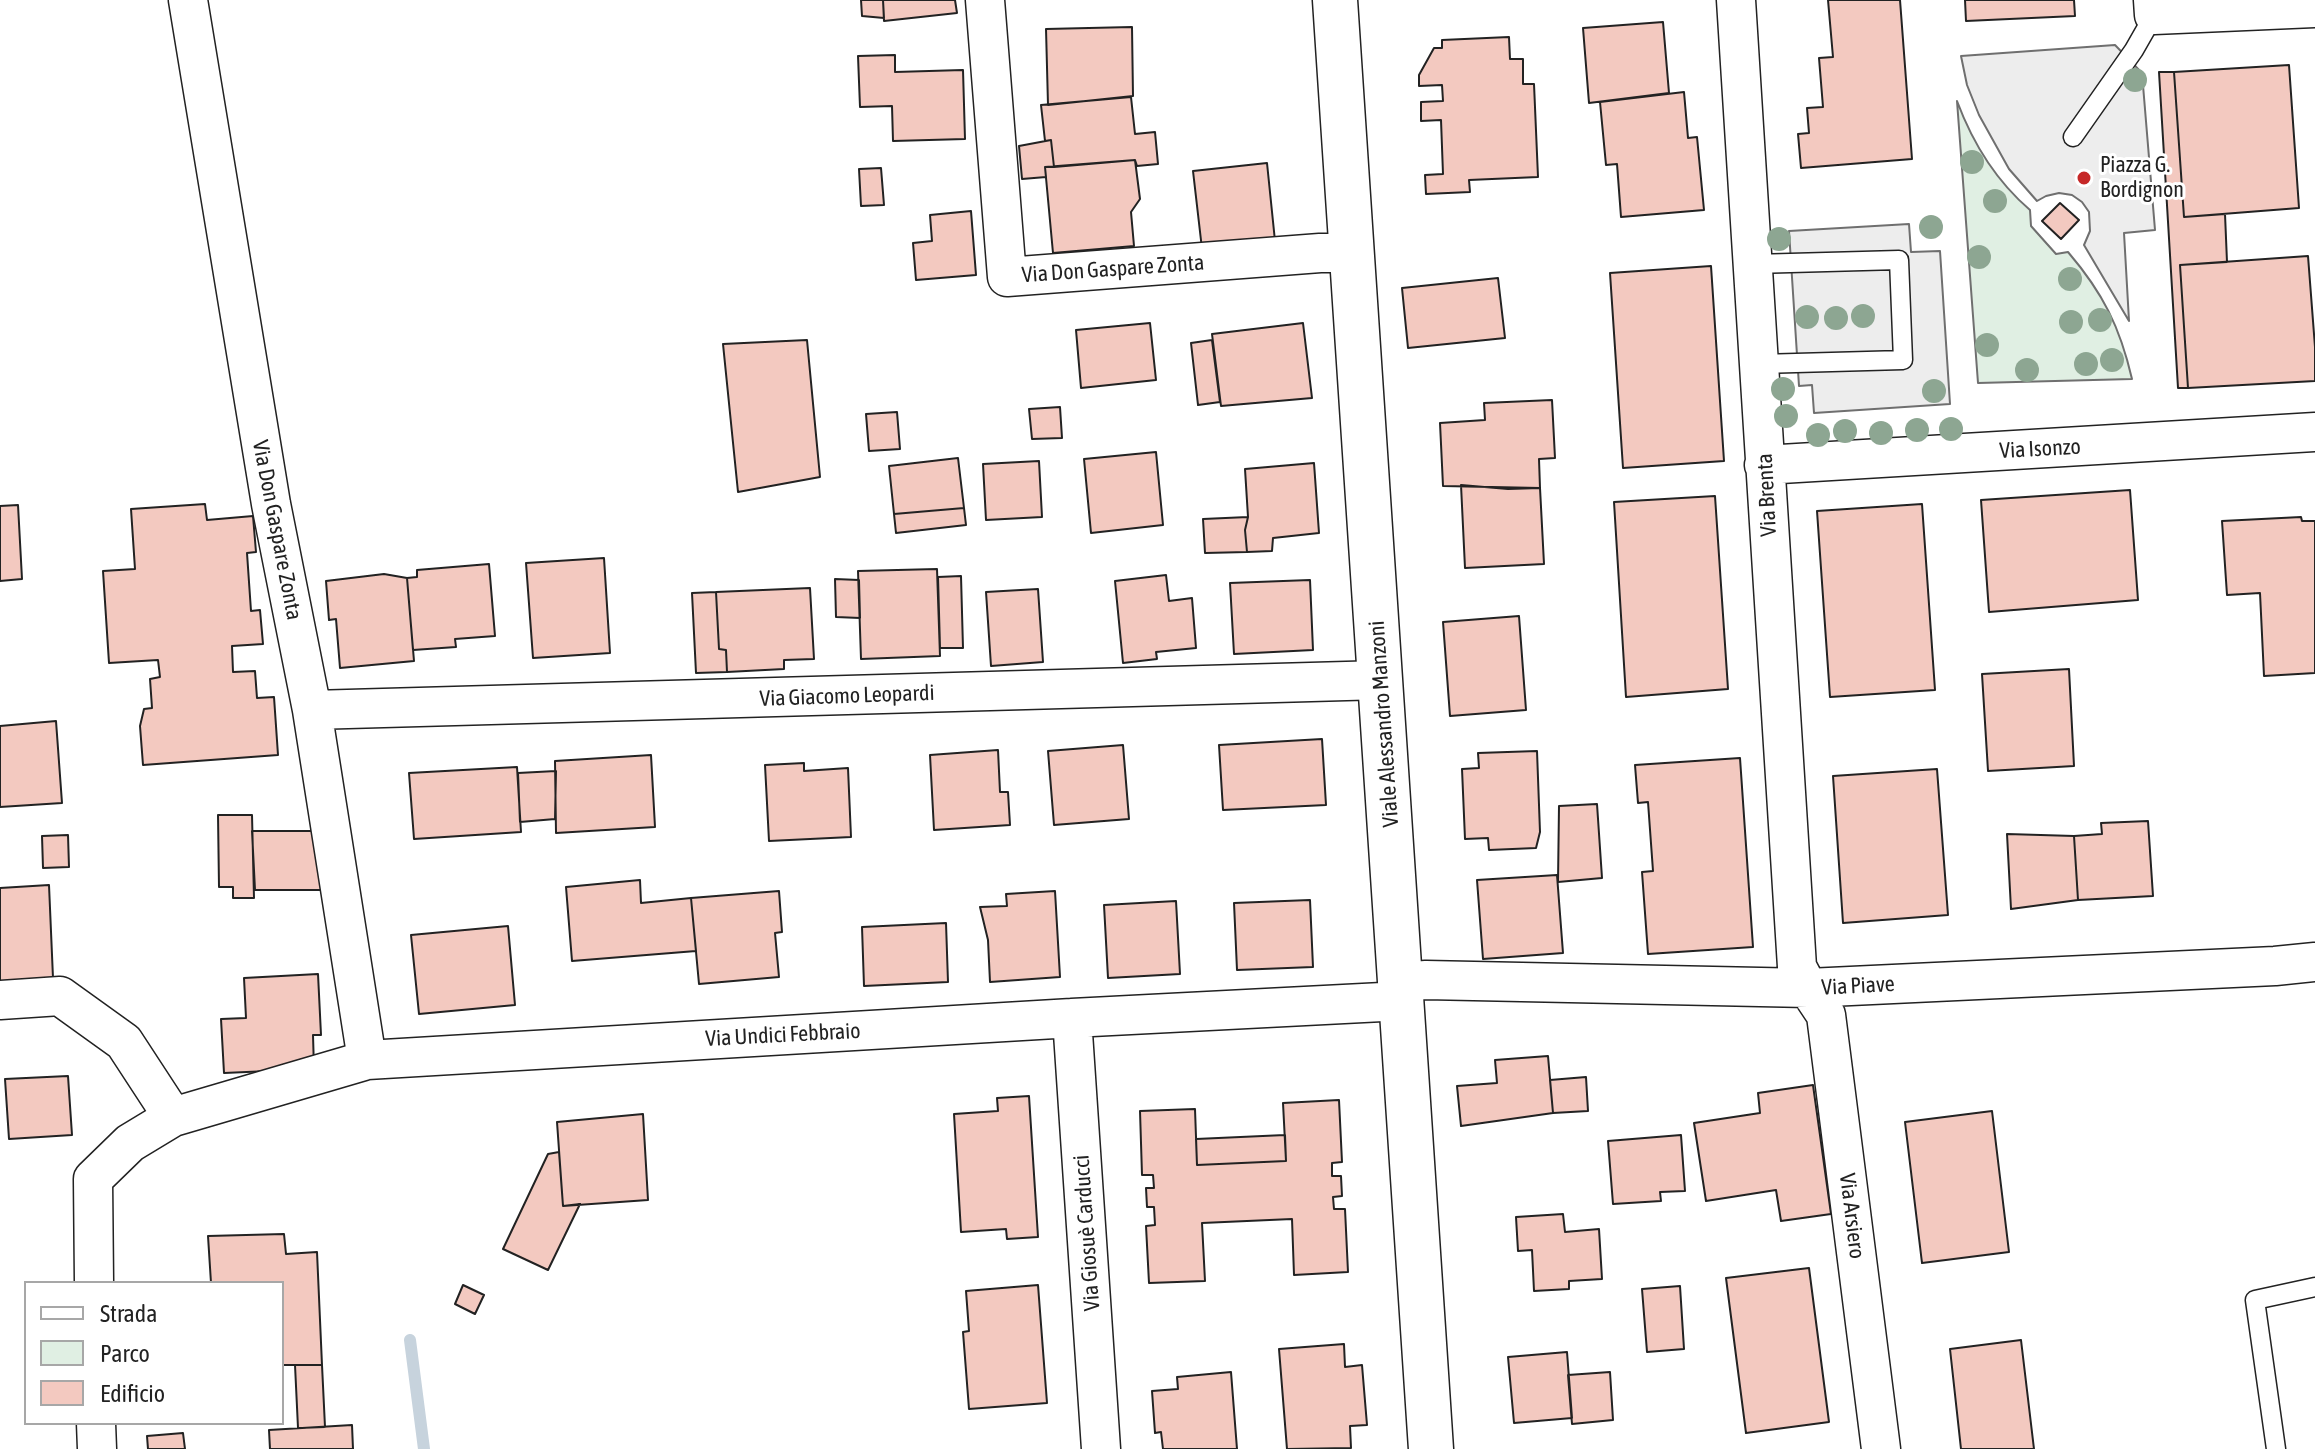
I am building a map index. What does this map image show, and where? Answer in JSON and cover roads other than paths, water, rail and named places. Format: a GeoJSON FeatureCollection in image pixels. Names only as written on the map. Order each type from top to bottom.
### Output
{"type":"FeatureCollection","features":[{"type":"Feature","properties":{"kind":"main road","name":"Viale Alessandro Manzoni"},"geometry":{"type":"LineString","coordinates":[[1335,0],[1431,1449]]}},
{"type":"Feature","properties":{"kind":"street","name":"Via Don Gaspare Zonta"},"geometry":{"type":"LineString","coordinates":[[188,0],[268,490],[312,710],[367,1060]]}},
{"type":"Feature","properties":{"kind":"street","name":"Via Don Gaspare Zonta"},"geometry":{"type":"LineString","coordinates":[[985,0],[1007,277],[1352,253]]}},
{"type":"Feature","properties":{"kind":"street","name":"Via Brenta"},"geometry":{"type":"LineString","coordinates":[[1736,0],[1797,967],[1808,988]]}},
{"type":"Feature","properties":{"kind":"street"},"geometry":{"type":"LineString","coordinates":[[2154,8],[2315,8]]}},
{"type":"Feature","properties":{"kind":"street","name":"Via Isonzo"},"geometry":{"type":"LineString","coordinates":[[1764,465],[2315,432]]}},
{"type":"Feature","properties":{"kind":"street","name":"Via Giacomo Leopardi"},"geometry":{"type":"LineString","coordinates":[[312,710],[1382,680]]}},
{"type":"Feature","properties":{"kind":"street","name":"Via Piave"},"geometry":{"type":"LineString","coordinates":[[1401,991],[1426,980],[1808,988],[2315,962]]}},
{"type":"Feature","properties":{"kind":"street","name":"Via Arsiero"},"geometry":{"type":"LineString","coordinates":[[1808,988],[1826,1015],[1881,1449]]}},
{"type":"Feature","properties":{"kind":"street","name":"Via Undici Febbraio"},"geometry":{"type":"LineString","coordinates":[[94,1281],[93,1179],[130,1143],[173,1117],[367,1060],[1072,1018],[1401,991]]}},
{"type":"Feature","properties":{"kind":"street"},"geometry":{"type":"LineString","coordinates":[[0,1000],[60,996],[124,1042],[173,1117]]}},
{"type":"Feature","properties":{"kind":"street","name":"Via Giosuè Carducci"},"geometry":{"type":"LineString","coordinates":[[1072,1018],[1101,1449]]}},
{"type":"Feature","properties":{"kind":"street"},"geometry":{"type":"LineString","coordinates":[[96,1425],[97,1449]]}},
{"type":"Feature","properties":{"kind":"lane"},"geometry":{"type":"LineString","coordinates":[[2073,137],[2134,50],[2154,8]]}},
{"type":"Feature","properties":{"kind":"lane"},"geometry":{"type":"LineString","coordinates":[[1754,264],[1899,260],[1903,360],[1760,364]]}},
{"type":"Feature","properties":{"kind":"lane"},"geometry":{"type":"LineString","coordinates":[[2276,1449],[2255,1300],[2315,1287]]}},
{"type":"Feature","properties":{"kind":"waterway"},"geometry":{"type":"LineString","coordinates":[[410,1340],[424,1449]]}},
{"type":"Feature","properties":{"kind":"place","name":"Piazza G. Bordignon"},"geometry":{"type":"Point","coordinates":[2084,178]}}]}
